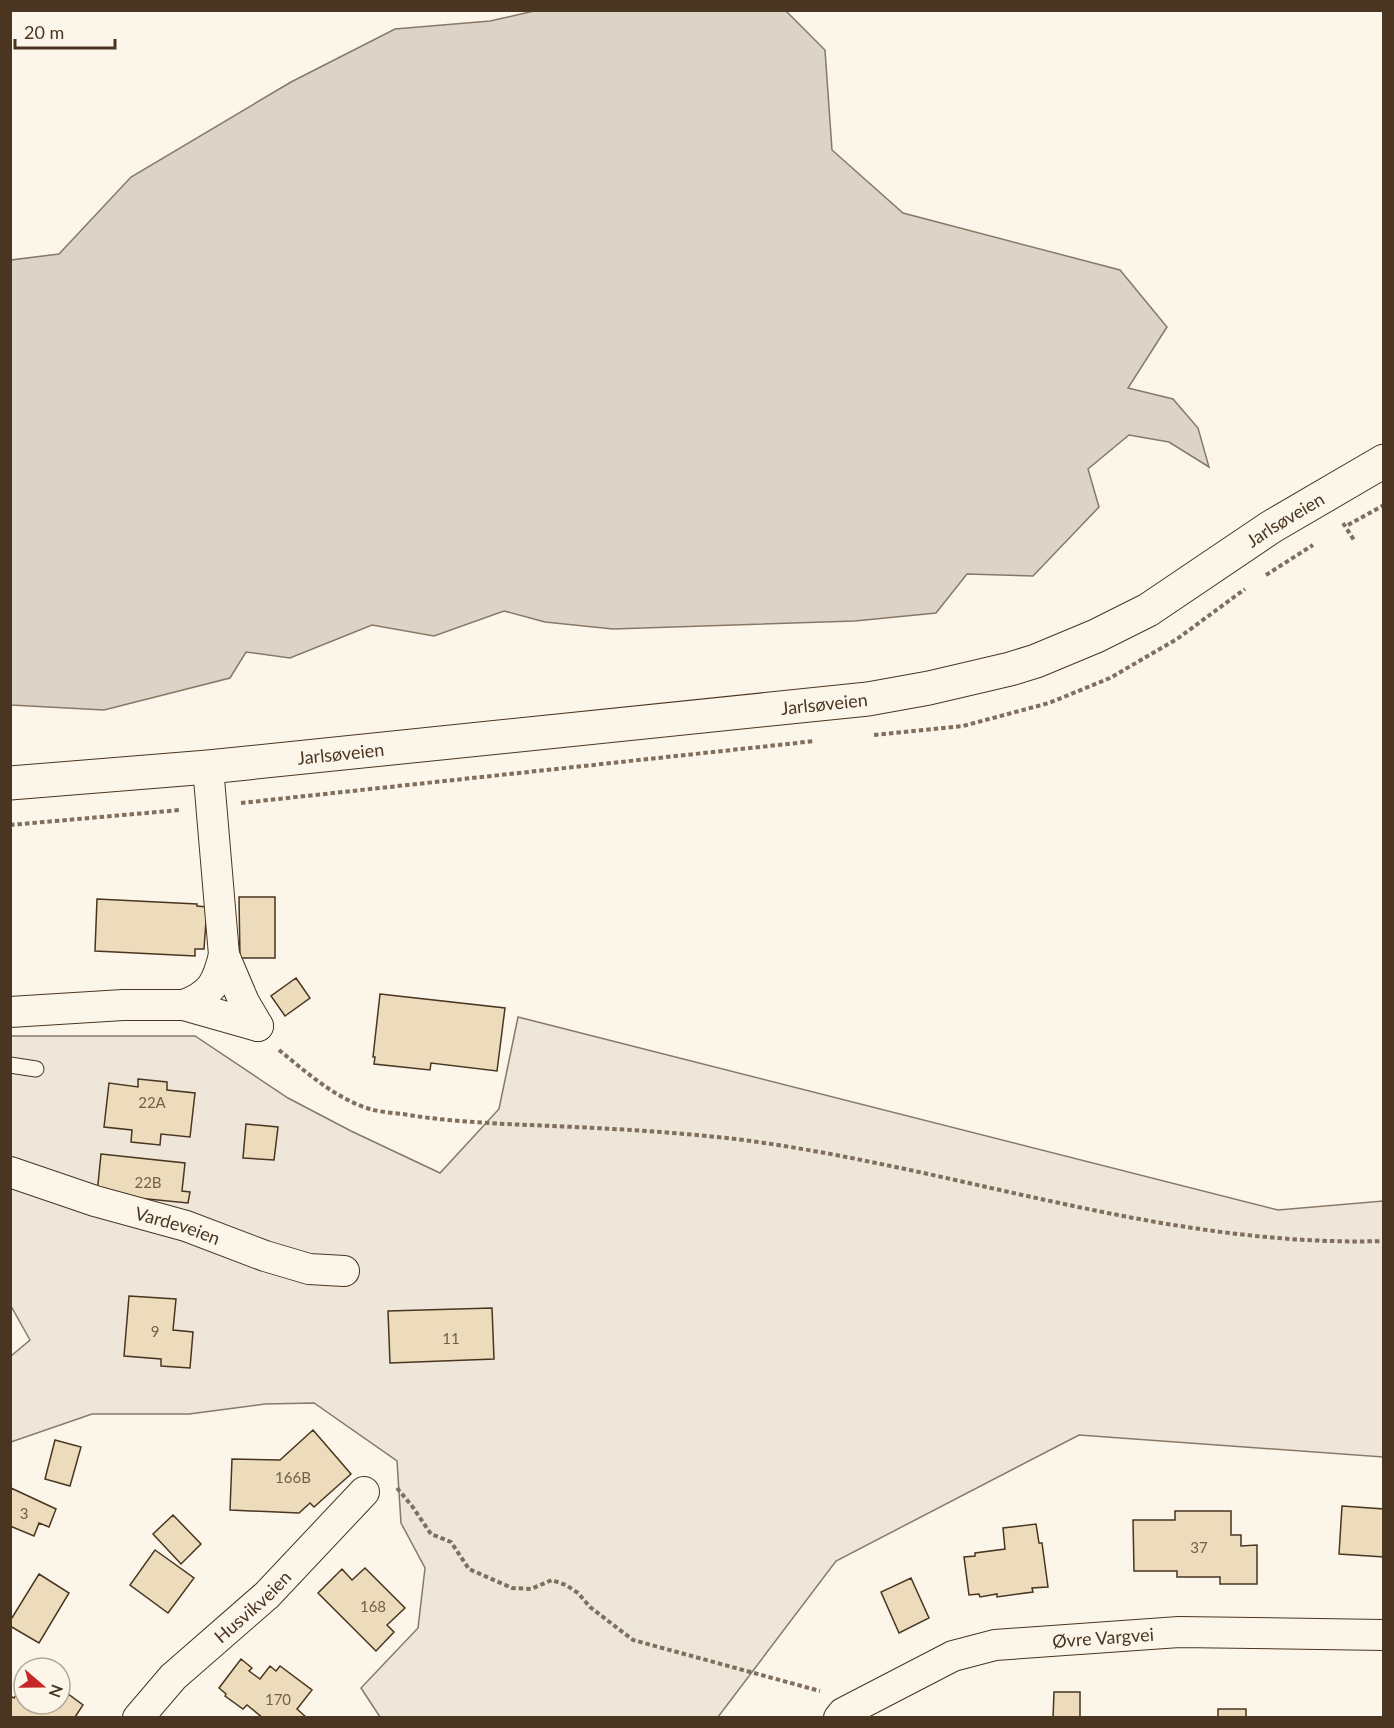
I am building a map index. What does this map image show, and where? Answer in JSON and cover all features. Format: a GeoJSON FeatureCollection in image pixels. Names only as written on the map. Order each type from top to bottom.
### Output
{"type":"FeatureCollection","features":[{"type":"Feature","properties":{"kind":"street","name":"Jarlsøveien"},"geometry":{"type":"LineString","coordinates":[[10,783],[208,767],[868,699],[929,688],[1010,669],[1036,661],[1096,636],[1148,610],[1271,527],[1383,460]]}},
{"type":"Feature","properties":{"kind":"street"},"geometry":{"type":"LineString","coordinates":[[208,767],[225,955],[244,1002],[258,1026]]}},
{"type":"Feature","properties":{"kind":"street"},"geometry":{"type":"LineString","coordinates":[[184,1005],[200,998],[213,986],[219,976],[225,955]]}},
{"type":"Feature","properties":{"kind":"street"},"geometry":{"type":"LineString","coordinates":[[10,1012],[123,1005],[184,1005],[258,1026]]}},
{"type":"Feature","properties":{"kind":"street","name":"Vardeveien"},"geometry":{"type":"LineString","coordinates":[[10,1172],[95,1201],[186,1226],[265,1256],[309,1269],[344,1271]]}},
{"type":"Feature","properties":{"kind":"street","name":"Husvikveien"},"geometry":{"type":"LineString","coordinates":[[138,1718],[172,1677],[267,1595],[364,1492]]}},
{"type":"Feature","properties":{"kind":"street","name":"Øvre Vargvei"},"geometry":{"type":"LineString","coordinates":[[850,1711],[953,1656],[995,1645],[1179,1632],[1383,1635]]}},
{"type":"Feature","properties":{"kind":"lane"},"geometry":{"type":"LineString","coordinates":[[10,1065],[36,1069]]}},
{"type":"Feature","properties":{"kind":"path"},"geometry":{"type":"LineString","coordinates":[[258,1026],[277,1048],[309,1074],[336,1093],[369,1109],[442,1120],[639,1130],[726,1138],[797,1148],[1147,1220],[1262,1238],[1350,1242],[1383,1241]]}},
{"type":"Feature","properties":{"kind":"path"},"geometry":{"type":"LineString","coordinates":[[364,1492],[374,1480],[390,1480],[431,1534],[451,1542],[469,1569],[491,1580],[512,1588],[531,1589],[552,1580],[566,1585],[633,1640],[800,1684],[850,1711]]}},
{"type":"Feature","properties":{"kind":"shaded area"},"geometry":{"type":"Polygon","coordinates":[[[534,11],[786,11],[825,50],[832,150],[903,213],[1120,270],[1167,327],[1128,388],[1173,399],[1198,428],[1209,467],[1169,442],[1129,435],[1088,469],[1099,507],[1033,576],[967,574],[936,613],[855,621],[613,629],[545,622],[504,611],[434,636],[372,625],[290,658],[246,652],[230,678],[104,710],[11,705],[11,260],[59,254],[131,177],[291,82],[395,29],[490,21],[534,11]]]}},
{"type":"Feature","properties":{"kind":"shaded area"},"geometry":{"type":"Polygon","coordinates":[[[518,1017],[1278,1210],[1383,1201],[1383,1457],[1079,1435],[836,1561],[718,1717],[380,1717],[361,1688],[418,1628],[425,1568],[401,1523],[397,1461],[314,1403],[265,1404],[189,1414],[92,1414],[11,1442],[11,1356],[30,1340],[11,1306],[10,1036],[195,1036],[288,1098],[440,1173],[499,1109],[518,1017]]]}},
{"type":"Feature","properties":{"kind":"building"},"geometry":{"type":"Polygon","coordinates":[[[239,897],[275,897],[275,958],[240,958],[239,897]]]}},
{"type":"Feature","properties":{"kind":"building"},"geometry":{"type":"Polygon","coordinates":[[[97,899],[197,904],[197,906],[207,907],[204,949],[195,949],[195,956],[95,951],[97,899]]]}},
{"type":"Feature","properties":{"kind":"building"},"geometry":{"type":"Polygon","coordinates":[[[296,978],[310,998],[285,1016],[271,996],[296,978]]]}},
{"type":"Feature","properties":{"kind":"building"},"geometry":{"type":"Polygon","coordinates":[[[380,994],[505,1008],[497,1071],[431,1063],[430,1070],[374,1064],[380,994]]]}},
{"type":"Feature","properties":{"kind":"building"},"geometry":{"type":"Polygon","coordinates":[[[138,1079],[167,1082],[167,1090],[195,1093],[190,1137],[161,1134],[160,1145],[131,1142],[132,1130],[104,1127],[109,1083],[138,1087],[138,1079]]]}},
{"type":"Feature","properties":{"kind":"building"},"geometry":{"type":"Polygon","coordinates":[[[246,1124],[278,1127],[274,1160],[243,1158],[246,1124]]]}},
{"type":"Feature","properties":{"kind":"building"},"geometry":{"type":"Polygon","coordinates":[[[101,1154],[185,1163],[182,1191],[190,1192],[188,1203],[97,1194],[101,1154]]]}},
{"type":"Feature","properties":{"kind":"building"},"geometry":{"type":"Polygon","coordinates":[[[129,1296],[176,1299],[173,1330],[193,1332],[190,1368],[161,1366],[161,1359],[124,1356],[129,1296]]]}},
{"type":"Feature","properties":{"kind":"building"},"geometry":{"type":"Polygon","coordinates":[[[492,1308],[494,1359],[390,1363],[388,1311],[492,1308]]]}},
{"type":"Feature","properties":{"kind":"building"},"geometry":{"type":"Polygon","coordinates":[[[313,1430],[351,1474],[314,1507],[310,1503],[299,1513],[230,1510],[232,1459],[280,1460],[313,1430]]]}},
{"type":"Feature","properties":{"kind":"building"},"geometry":{"type":"Polygon","coordinates":[[[55,1440],[81,1447],[70,1486],[45,1479],[55,1440]]]}},
{"type":"Feature","properties":{"kind":"building"},"geometry":{"type":"Polygon","coordinates":[[[11,1488],[56,1509],[49,1527],[39,1523],[34,1536],[10,1526],[11,1488]]]}},
{"type":"Feature","properties":{"kind":"building"},"geometry":{"type":"Polygon","coordinates":[[[1342,1506],[1384,1509],[1384,1557],[1339,1554],[1342,1506]]]}},
{"type":"Feature","properties":{"kind":"building"},"geometry":{"type":"Polygon","coordinates":[[[1175,1511],[1231,1511],[1231,1535],[1241,1535],[1241,1546],[1257,1545],[1257,1584],[1220,1584],[1220,1577],[1177,1577],[1177,1571],[1134,1571],[1133,1520],[1175,1520],[1175,1511]]]}},
{"type":"Feature","properties":{"kind":"building"},"geometry":{"type":"Polygon","coordinates":[[[173,1515],[201,1544],[181,1564],[153,1534],[173,1515]]]}},
{"type":"Feature","properties":{"kind":"building"},"geometry":{"type":"Polygon","coordinates":[[[1036,1524],[1039,1543],[1042,1543],[1048,1587],[1032,1588],[1033,1592],[997,1597],[997,1594],[980,1597],[979,1594],[969,1595],[964,1557],[975,1556],[975,1553],[1005,1549],[1003,1528],[1036,1524]]]}},
{"type":"Feature","properties":{"kind":"building"},"geometry":{"type":"Polygon","coordinates":[[[155,1550],[194,1578],[168,1613],[130,1585],[155,1550]]]}},
{"type":"Feature","properties":{"kind":"building"},"geometry":{"type":"Polygon","coordinates":[[[365,1568],[405,1608],[387,1625],[394,1632],[376,1651],[318,1593],[342,1569],[352,1580],[365,1568]]]}},
{"type":"Feature","properties":{"kind":"building"},"geometry":{"type":"Polygon","coordinates":[[[39,1574],[69,1593],[39,1643],[10,1626],[10,1621],[39,1574]]]}},
{"type":"Feature","properties":{"kind":"building"},"geometry":{"type":"Polygon","coordinates":[[[911,1578],[929,1618],[899,1633],[881,1592],[911,1578]]]}},
{"type":"Feature","properties":{"kind":"building"},"geometry":{"type":"Polygon","coordinates":[[[241,1659],[252,1668],[249,1671],[260,1679],[270,1666],[276,1671],[280,1666],[312,1690],[297,1709],[307,1718],[263,1718],[247,1705],[243,1709],[225,1696],[226,1694],[219,1688],[241,1659]]]}},
{"type":"Feature","properties":{"kind":"building"},"geometry":{"type":"Polygon","coordinates":[[[1054,1692],[1080,1692],[1080,1718],[1053,1718],[1054,1692]]]}},
{"type":"Feature","properties":{"kind":"building"},"geometry":{"type":"Polygon","coordinates":[[[10,1696],[12,1697],[12,1716],[72,1716],[72,1697],[83,1705],[76,1718],[10,1718],[10,1696]]]}},
{"type":"Feature","properties":{"kind":"building"},"geometry":{"type":"Polygon","coordinates":[[[1218,1709],[1246,1709],[1246,1718],[1218,1718],[1218,1709]]]}}]}
